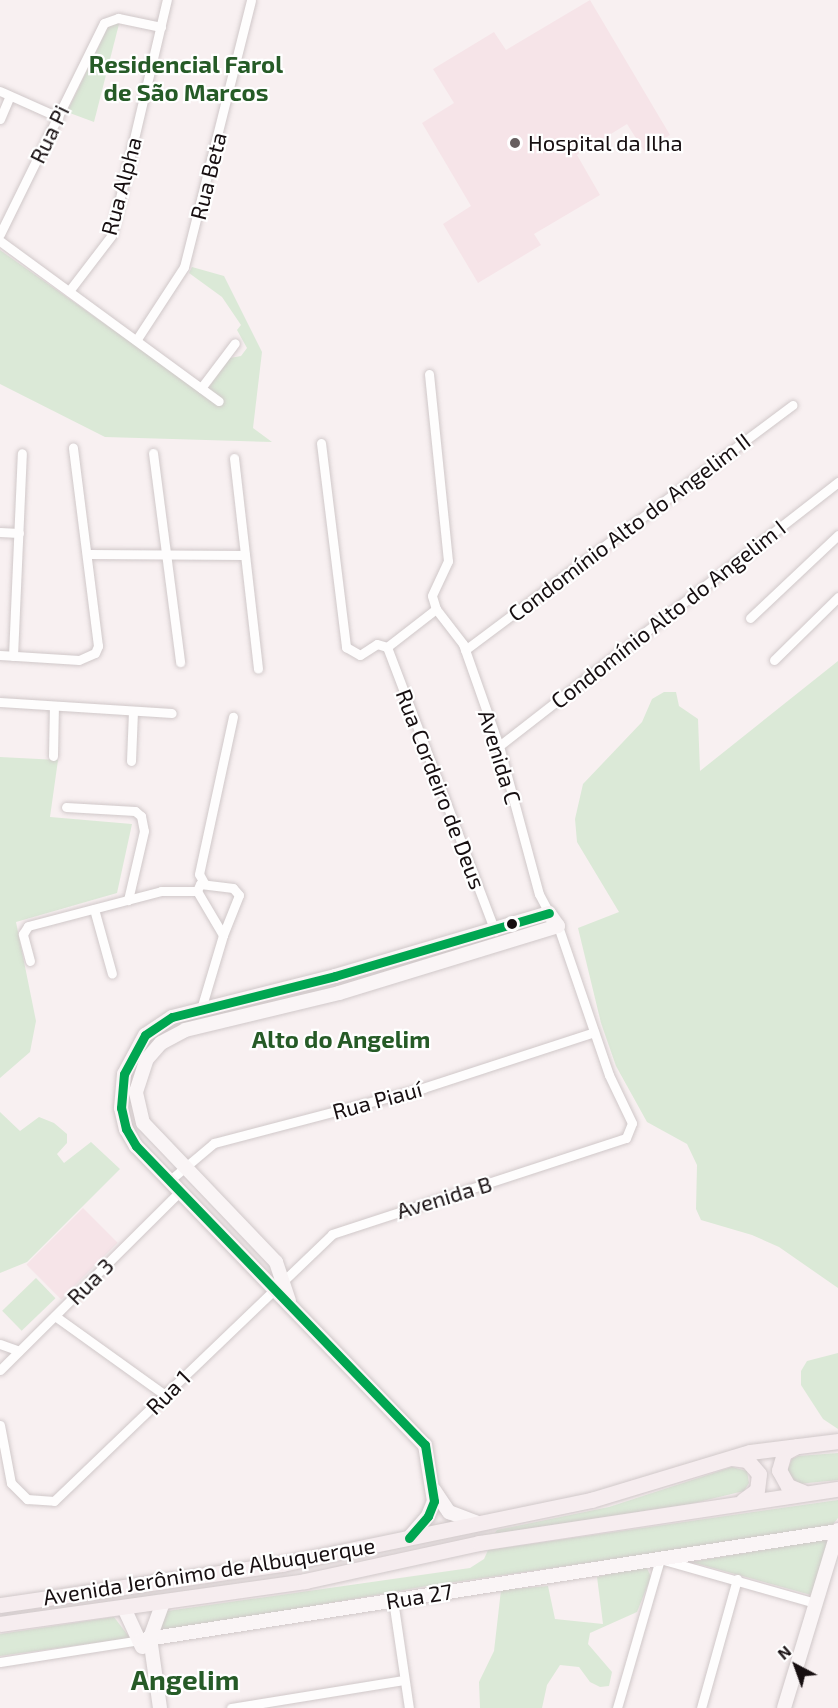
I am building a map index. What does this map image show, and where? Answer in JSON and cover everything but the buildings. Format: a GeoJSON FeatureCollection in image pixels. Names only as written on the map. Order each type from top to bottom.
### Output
{"type":"FeatureCollection","features":[{"type":"Feature","properties":{"kind":"main road","name":"Avenida Jerônimo de Albuquerque"},"geometry":{"type":"LineString","coordinates":[[0,1605],[282,1564],[617,1494],[762,1449],[838,1441]]}},
{"type":"Feature","properties":{"kind":"main road"},"geometry":{"type":"LineString","coordinates":[[812,1492],[788,1486],[779,1465],[790,1449],[821,1442]]}},
{"type":"Feature","properties":{"kind":"main road"},"geometry":{"type":"LineString","coordinates":[[725,1459],[747,1460],[759,1474],[754,1493],[734,1503]]}},
{"type":"Feature","properties":{"kind":"main road","name":"Avenida Jerônimo de Albuquerque"},"geometry":{"type":"LineString","coordinates":[[0,1624],[163,1603],[326,1577],[479,1543],[838,1489]]}},
{"type":"Feature","properties":{"kind":"main road"},"geometry":{"type":"LineString","coordinates":[[124,1608],[126,1602],[135,1596],[250,1576],[282,1564]]}},
{"type":"Feature","properties":{"kind":"street","name":"Rua Alpha"},"geometry":{"type":"LineString","coordinates":[[69,291],[111,236],[167,0]]}},
{"type":"Feature","properties":{"kind":"street","name":"Rua Beta"},"geometry":{"type":"LineString","coordinates":[[137,339],[184,267],[251,0]]}},
{"type":"Feature","properties":{"kind":"street","name":"Rua Pi"},"geometry":{"type":"LineString","coordinates":[[0,234],[107,21],[118,18],[161,27]]}},
{"type":"Feature","properties":{"kind":"street"},"geometry":{"type":"LineString","coordinates":[[0,91],[58,117]]}},
{"type":"Feature","properties":{"kind":"street"},"geometry":{"type":"LineString","coordinates":[[0,119],[10,96]]}},
{"type":"Feature","properties":{"kind":"street"},"geometry":{"type":"LineString","coordinates":[[0,241],[219,401]]}},
{"type":"Feature","properties":{"kind":"street"},"geometry":{"type":"LineString","coordinates":[[201,388],[235,343]]}},
{"type":"Feature","properties":{"kind":"street"},"geometry":{"type":"LineString","coordinates":[[321,443],[346,647],[360,655],[377,644],[387,647],[436,609],[432,596],[448,561],[429,374]]}},
{"type":"Feature","properties":{"kind":"street","name":"Condomínio Alto do Angelim II"},"geometry":{"type":"LineString","coordinates":[[465,650],[792,405]]}},
{"type":"Feature","properties":{"kind":"street"},"geometry":{"type":"LineString","coordinates":[[0,655],[80,660],[95,654],[98,646],[73,448]]}},
{"type":"Feature","properties":{"kind":"street"},"geometry":{"type":"LineString","coordinates":[[13,656],[22,453]]}},
{"type":"Feature","properties":{"kind":"street"},"geometry":{"type":"LineString","coordinates":[[153,453],[180,662]]}},
{"type":"Feature","properties":{"kind":"street"},"geometry":{"type":"LineString","coordinates":[[234,458],[258,669]]}},
{"type":"Feature","properties":{"kind":"street","name":"Condomínio Alto do Angelim I"},"geometry":{"type":"LineString","coordinates":[[498,746],[838,482]]}},
{"type":"Feature","properties":{"kind":"street"},"geometry":{"type":"LineString","coordinates":[[0,532],[19,533]]}},
{"type":"Feature","properties":{"kind":"street"},"geometry":{"type":"LineString","coordinates":[[750,618],[838,535]]}},
{"type":"Feature","properties":{"kind":"street"},"geometry":{"type":"LineString","coordinates":[[88,554],[245,555]]}},
{"type":"Feature","properties":{"kind":"street"},"geometry":{"type":"LineString","coordinates":[[774,660],[838,597]]}},
{"type":"Feature","properties":{"kind":"street","name":"Avenida C"},"geometry":{"type":"LineString","coordinates":[[436,609],[465,650],[498,746],[539,894],[558,926]]}},
{"type":"Feature","properties":{"kind":"street","name":"Rua Cordeiro de Deus"},"geometry":{"type":"LineString","coordinates":[[387,647],[495,931]]}},
{"type":"Feature","properties":{"kind":"street"},"geometry":{"type":"LineString","coordinates":[[0,702],[172,713]]}},
{"type":"Feature","properties":{"kind":"street"},"geometry":{"type":"LineString","coordinates":[[53,756],[54,706]]}},
{"type":"Feature","properties":{"kind":"street"},"geometry":{"type":"LineString","coordinates":[[131,760],[133,711]]}},
{"type":"Feature","properties":{"kind":"street"},"geometry":{"type":"LineString","coordinates":[[204,883],[200,874],[233,717]]}},
{"type":"Feature","properties":{"kind":"street"},"geometry":{"type":"LineString","coordinates":[[66,807],[135,811],[141,816],[144,831],[128,900]]}},
{"type":"Feature","properties":{"kind":"street"},"geometry":{"type":"LineString","coordinates":[[30,961],[23,934],[28,926],[162,891],[197,891],[204,883]]}},
{"type":"Feature","properties":{"kind":"street"},"geometry":{"type":"LineString","coordinates":[[201,1009],[239,891],[204,883]]}},
{"type":"Feature","properties":{"kind":"street"},"geometry":{"type":"LineString","coordinates":[[197,891],[223,935]]}},
{"type":"Feature","properties":{"kind":"street"},"geometry":{"type":"LineString","coordinates":[[94,909],[111,974]]}},
{"type":"Feature","properties":{"kind":"street"},"geometry":{"type":"LineString","coordinates":[[279,1282],[180,1191],[130,1137],[122,1108],[124,1074],[145,1035],[172,1017],[335,976],[495,931],[549,913]]}},
{"type":"Feature","properties":{"kind":"street"},"geometry":{"type":"LineString","coordinates":[[409,1538],[428,1516],[434,1490],[428,1451],[420,1437],[289,1301],[279,1282],[276,1262],[148,1132],[139,1115],[136,1092],[142,1067],[160,1043],[185,1030],[339,993],[558,926],[594,1032]]}},
{"type":"Feature","properties":{"kind":"street"},"geometry":{"type":"LineString","coordinates":[[335,976],[339,993]]}},
{"type":"Feature","properties":{"kind":"street","name":"Avenida B"},"geometry":{"type":"LineString","coordinates":[[279,1282],[340,1229],[617,1144],[629,1135],[632,1123],[594,1032]]}},
{"type":"Feature","properties":{"kind":"street","name":"Rua Piauí"},"geometry":{"type":"LineString","coordinates":[[170,1180],[214,1143],[423,1088],[594,1032]]}},
{"type":"Feature","properties":{"kind":"street","name":"Rua 3"},"geometry":{"type":"LineString","coordinates":[[0,1370],[180,1191]]}},
{"type":"Feature","properties":{"kind":"street","name":"Rua 1"},"geometry":{"type":"LineString","coordinates":[[0,1425],[9,1477],[16,1490],[41,1503],[63,1497],[279,1282]]}},
{"type":"Feature","properties":{"kind":"street"},"geometry":{"type":"LineString","coordinates":[[55,1316],[165,1395]]}},
{"type":"Feature","properties":{"kind":"street"},"geometry":{"type":"LineString","coordinates":[[0,1344],[19,1352]]}},
{"type":"Feature","properties":{"kind":"street"},"geometry":{"type":"LineString","coordinates":[[434,1490],[449,1512],[482,1524]]}},
{"type":"Feature","properties":{"kind":"street"},"geometry":{"type":"LineString","coordinates":[[784,1708],[838,1530]]}},
{"type":"Feature","properties":{"kind":"street","name":"Rua 27"},"geometry":{"type":"LineString","coordinates":[[0,1662],[838,1530]]}},
{"type":"Feature","properties":{"kind":"street"},"geometry":{"type":"LineString","coordinates":[[617,1708],[660,1559],[737,1579],[814,1603]]}},
{"type":"Feature","properties":{"kind":"street"},"geometry":{"type":"LineString","coordinates":[[701,1708],[737,1579]]}},
{"type":"Feature","properties":{"kind":"street"},"geometry":{"type":"LineString","coordinates":[[393,1600],[409,1708]]}},
{"type":"Feature","properties":{"kind":"street"},"geometry":{"type":"LineString","coordinates":[[152,1708],[145,1639],[163,1603]]}},
{"type":"Feature","properties":{"kind":"street"},"geometry":{"type":"LineString","coordinates":[[124,1608],[145,1639],[160,1708]]}},
{"type":"Feature","properties":{"kind":"street"},"geometry":{"type":"LineString","coordinates":[[231,1708],[404,1680]]}},
{"type":"Feature","properties":{"kind":"shaded area","name":"Hospital da Ilha"},"geometry":{"type":"Polygon","coordinates":[[[590,0],[670,135],[644,151],[627,124],[577,155],[600,195],[534,234],[541,245],[478,283],[443,224],[471,206],[422,123],[454,103],[433,69],[494,32],[506,50],[590,0]]]}},
{"type":"Feature","properties":{"kind":"shaded area"},"geometry":{"type":"Polygon","coordinates":[[[83,1208],[118,1243],[61,1299],[26,1265],[83,1208]]]}},
{"type":"Feature","properties":{"kind":"green space"},"geometry":{"type":"Polygon","coordinates":[[[111,21],[119,24],[94,122],[67,112],[111,21]]]}},
{"type":"Feature","properties":{"kind":"green space"},"geometry":{"type":"Polygon","coordinates":[[[0,250],[204,394],[230,358],[241,356],[247,348],[237,330],[241,325],[222,297],[189,273],[192,267],[224,276],[262,352],[253,428],[272,442],[105,437],[0,384],[0,250]]]}},
{"type":"Feature","properties":{"kind":"green space"},"geometry":{"type":"Polygon","coordinates":[[[838,661],[838,1288],[779,1247],[752,1235],[701,1220],[696,1209],[697,1165],[687,1144],[647,1122],[616,1066],[601,1023],[578,928],[619,912],[577,842],[575,819],[583,784],[642,722],[652,699],[664,692],[676,692],[679,706],[698,719],[700,771],[838,661]]]}},
{"type":"Feature","properties":{"kind":"green space"},"geometry":{"type":"Polygon","coordinates":[[[0,757],[58,760],[50,817],[132,824],[117,893],[16,922],[36,1021],[30,1052],[0,1078],[0,757]]]}},
{"type":"Feature","properties":{"kind":"green space"},"geometry":{"type":"Polygon","coordinates":[[[0,1112],[20,1131],[39,1117],[54,1123],[67,1134],[67,1143],[57,1154],[64,1163],[91,1142],[120,1169],[27,1262],[0,1273],[0,1112]]]}},
{"type":"Feature","properties":{"kind":"green space"},"geometry":{"type":"Polygon","coordinates":[[[36,1278],[55,1298],[22,1331],[2,1311],[36,1278]]]}},
{"type":"Feature","properties":{"kind":"green space"},"geometry":{"type":"Polygon","coordinates":[[[838,1353],[838,1429],[823,1419],[801,1385],[801,1371],[807,1361],[838,1353]]]}},
{"type":"Feature","properties":{"kind":"green space"},"geometry":{"type":"Polygon","coordinates":[[[838,1453],[838,1480],[798,1484],[787,1472],[792,1459],[798,1456],[838,1453]]]}},
{"type":"Feature","properties":{"kind":"green space"},"geometry":{"type":"Polygon","coordinates":[[[732,1467],[747,1471],[749,1483],[744,1491],[690,1504],[494,1534],[497,1530],[609,1507],[732,1467]]]}},
{"type":"Feature","properties":{"kind":"green space"},"geometry":{"type":"Polygon","coordinates":[[[838,1500],[838,1518],[830,1528],[427,1586],[158,1633],[167,1611],[470,1568],[484,1559],[488,1550],[838,1500]]]}},
{"type":"Feature","properties":{"kind":"green space"},"geometry":{"type":"Polygon","coordinates":[[[827,1539],[829,1543],[811,1595],[691,1562],[827,1539]]]}},
{"type":"Feature","properties":{"kind":"green space"},"geometry":{"type":"Polygon","coordinates":[[[639,1567],[647,1568],[651,1577],[637,1612],[590,1633],[588,1644],[612,1672],[609,1686],[600,1687],[590,1682],[579,1667],[560,1665],[547,1685],[542,1708],[480,1708],[479,1682],[494,1651],[501,1590],[548,1586],[555,1619],[603,1624],[597,1577],[639,1567]]]}},
{"type":"Feature","properties":{"kind":"green space"},"geometry":{"type":"Polygon","coordinates":[[[114,1617],[130,1638],[0,1656],[0,1634],[114,1617]]]}},
{"type":"Feature","properties":{"kind":"transit line"},"geometry":{"type":"LineString","coordinates":[[409,1538],[428,1516],[434,1501],[425,1445],[136,1146],[126,1129],[121,1108],[124,1074],[145,1035],[172,1017],[335,976],[549,913]]}},
{"type":"Feature","properties":{"kind":"place","name":"Hospital da Ilha"},"geometry":{"type":"Point","coordinates":[515,143]}},
{"type":"Feature","properties":{"kind":"district","name":"Residencial Farol de São Marcos"},"geometry":{"type":"Point","coordinates":[186,78]}},
{"type":"Feature","properties":{"kind":"district","name":"Alto do Angelim"},"geometry":{"type":"Point","coordinates":[341,1039]}},
{"type":"Feature","properties":{"kind":"district","name":"Angelim"},"geometry":{"type":"Point","coordinates":[185,1679]}}]}
